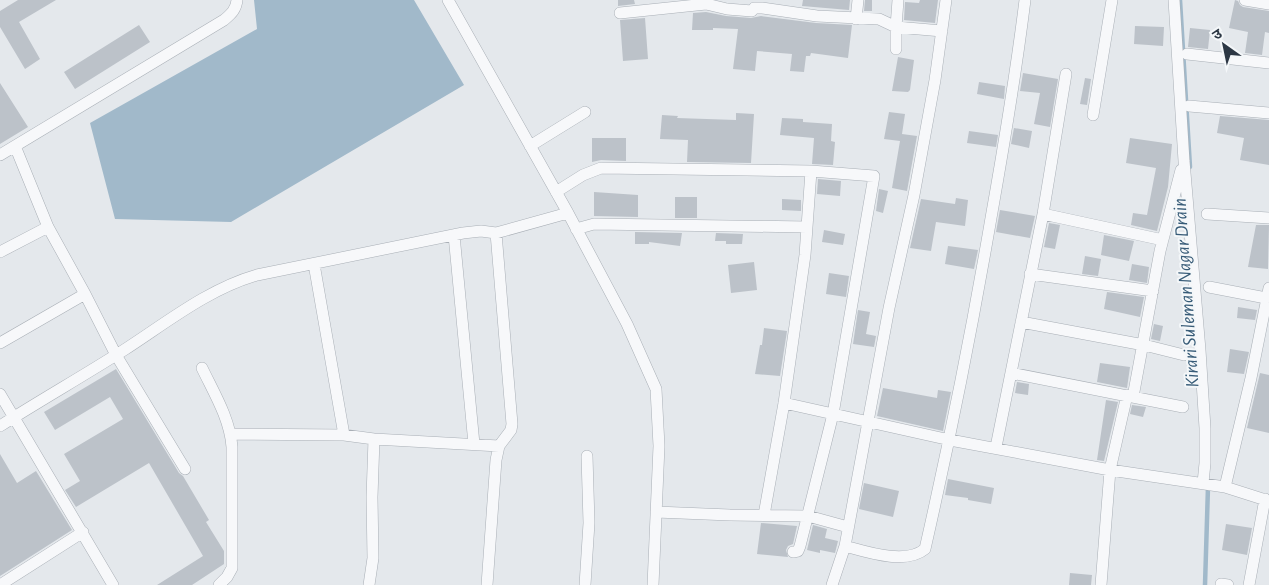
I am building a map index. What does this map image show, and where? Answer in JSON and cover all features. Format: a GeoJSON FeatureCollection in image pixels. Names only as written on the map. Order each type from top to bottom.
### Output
{"type":"FeatureCollection","features":[{"type":"Feature","properties":{"kind":"street"},"geometry":{"type":"LineString","coordinates":[[0,155],[224,20],[232,13],[237,0]]}},
{"type":"Feature","properties":{"kind":"street"},"geometry":{"type":"LineString","coordinates":[[448,0],[568,213],[627,324],[656,389],[659,446],[653,585]]}},
{"type":"Feature","properties":{"kind":"street"},"geometry":{"type":"LineString","coordinates":[[856,19],[858,0]]}},
{"type":"Feature","properties":{"kind":"street"},"geometry":{"type":"LineString","coordinates":[[896,49],[898,0]]}},
{"type":"Feature","properties":{"kind":"street"},"geometry":{"type":"LineString","coordinates":[[832,585],[845,546],[887,318],[914,195],[946,0]]}},
{"type":"Feature","properties":{"kind":"street"},"geometry":{"type":"LineString","coordinates":[[845,546],[876,554],[905,556],[919,554],[925,549],[950,440],[976,302],[1016,76],[1025,0]]}},
{"type":"Feature","properties":{"kind":"street"},"geometry":{"type":"LineString","coordinates":[[1093,115],[1112,0]]}},
{"type":"Feature","properties":{"kind":"street"},"geometry":{"type":"LineString","coordinates":[[1174,0],[1206,464],[1212,485]]}},
{"type":"Feature","properties":{"kind":"street"},"geometry":{"type":"LineString","coordinates":[[1245,0],[1269,4]]}},
{"type":"Feature","properties":{"kind":"street"},"geometry":{"type":"LineString","coordinates":[[620,13],[706,4],[735,10],[752,11],[754,8],[762,8],[817,16],[856,19],[878,18],[896,27],[942,31]]}},
{"type":"Feature","properties":{"kind":"street"},"geometry":{"type":"LineString","coordinates":[[1187,54],[1269,63]]}},
{"type":"Feature","properties":{"kind":"street"},"geometry":{"type":"LineString","coordinates":[[996,448],[1043,214],[1066,74]]}},
{"type":"Feature","properties":{"kind":"street"},"geometry":{"type":"LineString","coordinates":[[1189,106],[1269,113]]}},
{"type":"Feature","properties":{"kind":"street"},"geometry":{"type":"LineString","coordinates":[[530,146],[585,112]]}},
{"type":"Feature","properties":{"kind":"street"},"geometry":{"type":"LineString","coordinates":[[15,146],[48,227],[116,355],[185,469]]}},
{"type":"Feature","properties":{"kind":"street"},"geometry":{"type":"LineString","coordinates":[[1101,585],[1110,470],[1144,345],[1163,240],[1184,161]]}},
{"type":"Feature","properties":{"kind":"street"},"geometry":{"type":"LineString","coordinates":[[556,192],[583,175],[601,168],[811,171],[874,176],[833,414],[800,546],[798,551],[793,552]]}},
{"type":"Feature","properties":{"kind":"street"},"geometry":{"type":"LineString","coordinates":[[764,515],[784,403],[805,255],[811,171]]}},
{"type":"Feature","properties":{"kind":"street"},"geometry":{"type":"LineString","coordinates":[[0,426],[216,291],[239,280],[454,235],[481,231],[496,233],[568,213]]}},
{"type":"Feature","properties":{"kind":"street"},"geometry":{"type":"LineString","coordinates":[[1043,214],[1163,240]]}},
{"type":"Feature","properties":{"kind":"street"},"geometry":{"type":"LineString","coordinates":[[1207,214],[1269,218]]}},
{"type":"Feature","properties":{"kind":"street"},"geometry":{"type":"LineString","coordinates":[[576,229],[594,224],[807,227]]}},
{"type":"Feature","properties":{"kind":"street"},"geometry":{"type":"LineString","coordinates":[[0,252],[48,227]]}},
{"type":"Feature","properties":{"kind":"street"},"geometry":{"type":"LineString","coordinates":[[487,585],[496,460],[499,446],[512,424],[496,233]]}},
{"type":"Feature","properties":{"kind":"street"},"geometry":{"type":"LineString","coordinates":[[454,235],[474,444]]}},
{"type":"Feature","properties":{"kind":"street"},"geometry":{"type":"LineString","coordinates":[[314,264],[344,435]]}},
{"type":"Feature","properties":{"kind":"street"},"geometry":{"type":"LineString","coordinates":[[1030,274],[1153,291]]}},
{"type":"Feature","properties":{"kind":"street"},"geometry":{"type":"LineString","coordinates":[[1208,287],[1268,293],[1251,378],[1212,485]]}},
{"type":"Feature","properties":{"kind":"street"},"geometry":{"type":"LineString","coordinates":[[0,343],[85,294]]}},
{"type":"Feature","properties":{"kind":"street"},"geometry":{"type":"LineString","coordinates":[[1021,322],[1144,345],[1184,355]]}},
{"type":"Feature","properties":{"kind":"street"},"geometry":{"type":"LineString","coordinates":[[202,368],[231,434],[232,568],[219,585]]}},
{"type":"Feature","properties":{"kind":"street"},"geometry":{"type":"LineString","coordinates":[[1011,373],[1183,407]]}},
{"type":"Feature","properties":{"kind":"street"},"geometry":{"type":"LineString","coordinates":[[0,394],[113,585]]}},
{"type":"Feature","properties":{"kind":"street"},"geometry":{"type":"LineString","coordinates":[[784,403],[950,440],[1110,470],[1212,485],[1267,500],[1249,585]]}},
{"type":"Feature","properties":{"kind":"street"},"geometry":{"type":"LineString","coordinates":[[231,434],[344,435],[374,439],[499,446]]}},
{"type":"Feature","properties":{"kind":"street"},"geometry":{"type":"LineString","coordinates":[[369,585],[373,558],[372,497],[374,439]]}},
{"type":"Feature","properties":{"kind":"street"},"geometry":{"type":"LineString","coordinates":[[585,585],[589,523],[587,456]]}},
{"type":"Feature","properties":{"kind":"street"},"geometry":{"type":"LineString","coordinates":[[656,512],[808,516],[848,527]]}},
{"type":"Feature","properties":{"kind":"street"},"geometry":{"type":"LineString","coordinates":[[0,585],[83,532]]}},
{"type":"Feature","properties":{"kind":"water"},"geometry":{"type":"Polygon","coordinates":[[[254,0],[414,0],[464,85],[231,222],[115,219],[90,123],[257,29],[254,0]]]}},
{"type":"Feature","properties":{"kind":"building"},"geometry":{"type":"Polygon","coordinates":[[[18,0],[56,0],[19,22],[40,59],[25,69],[0,27],[0,11],[18,0]]]}},
{"type":"Feature","properties":{"kind":"building"},"geometry":{"type":"Polygon","coordinates":[[[618,0],[634,0],[635,4],[618,6],[618,0]]]}},
{"type":"Feature","properties":{"kind":"building"},"geometry":{"type":"Polygon","coordinates":[[[803,0],[850,0],[849,10],[802,6],[803,0]]]}},
{"type":"Feature","properties":{"kind":"building"},"geometry":{"type":"Polygon","coordinates":[[[865,0],[872,0],[872,11],[864,11],[865,0]]]}},
{"type":"Feature","properties":{"kind":"building"},"geometry":{"type":"Polygon","coordinates":[[[920,0],[938,0],[935,23],[904,20],[905,2],[919,3],[920,0]]]}},
{"type":"Feature","properties":{"kind":"building"},"geometry":{"type":"Polygon","coordinates":[[[1235,0],[1243,7],[1269,11],[1269,33],[1265,32],[1262,55],[1245,53],[1248,32],[1229,28],[1235,0]]]}},
{"type":"Feature","properties":{"kind":"building"},"geometry":{"type":"Polygon","coordinates":[[[706,12],[726,16],[751,18],[761,16],[816,23],[852,25],[848,58],[811,53],[810,56],[806,56],[804,72],[790,71],[792,54],[757,51],[755,71],[733,69],[738,29],[713,28],[713,30],[692,30],[693,13],[706,12]]]}},
{"type":"Feature","properties":{"kind":"building"},"geometry":{"type":"Polygon","coordinates":[[[645,18],[648,59],[623,61],[620,20],[645,18]]]}},
{"type":"Feature","properties":{"kind":"building"},"geometry":{"type":"Polygon","coordinates":[[[139,25],[150,42],[75,89],[64,72],[139,25]]]}},
{"type":"Feature","properties":{"kind":"building"},"geometry":{"type":"Polygon","coordinates":[[[1135,26],[1164,27],[1163,46],[1134,44],[1135,26]]]}},
{"type":"Feature","properties":{"kind":"building"},"geometry":{"type":"Polygon","coordinates":[[[1190,28],[1210,30],[1208,49],[1188,47],[1190,28]]]}},
{"type":"Feature","properties":{"kind":"building"},"geometry":{"type":"Polygon","coordinates":[[[898,57],[914,60],[910,90],[908,92],[892,91],[898,57]]]}},
{"type":"Feature","properties":{"kind":"building"},"geometry":{"type":"Polygon","coordinates":[[[1023,73],[1058,79],[1050,127],[1034,124],[1040,93],[1020,91],[1023,73]]]}},
{"type":"Feature","properties":{"kind":"building"},"geometry":{"type":"Polygon","coordinates":[[[1085,78],[1091,79],[1087,105],[1080,104],[1085,78]]]}},
{"type":"Feature","properties":{"kind":"building"},"geometry":{"type":"Polygon","coordinates":[[[979,82],[1005,86],[1004,99],[977,94],[979,82]]]}},
{"type":"Feature","properties":{"kind":"building"},"geometry":{"type":"Polygon","coordinates":[[[0,83],[28,127],[0,144],[0,83]]]}},
{"type":"Feature","properties":{"kind":"building"},"geometry":{"type":"Polygon","coordinates":[[[889,112],[905,114],[902,134],[917,136],[907,191],[892,188],[900,141],[884,139],[889,112]]]}},
{"type":"Feature","properties":{"kind":"building"},"geometry":{"type":"Polygon","coordinates":[[[736,113],[754,114],[751,163],[687,162],[688,140],[660,139],[662,115],[678,116],[677,118],[736,120],[736,113]]]}},
{"type":"Feature","properties":{"kind":"building"},"geometry":{"type":"Polygon","coordinates":[[[1220,116],[1269,120],[1269,165],[1240,160],[1244,138],[1217,133],[1220,116]]]}},
{"type":"Feature","properties":{"kind":"building"},"geometry":{"type":"Polygon","coordinates":[[[782,118],[803,119],[803,122],[832,124],[831,141],[835,142],[833,165],[812,164],[814,138],[780,135],[782,118]]]}},
{"type":"Feature","properties":{"kind":"building"},"geometry":{"type":"Polygon","coordinates":[[[1014,128],[1032,131],[1029,148],[1011,144],[1014,128]]]}},
{"type":"Feature","properties":{"kind":"building"},"geometry":{"type":"Polygon","coordinates":[[[969,131],[998,135],[996,147],[967,143],[969,131]]]}},
{"type":"Feature","properties":{"kind":"building"},"geometry":{"type":"Polygon","coordinates":[[[592,138],[626,138],[626,161],[601,160],[592,162],[592,138]]]}},
{"type":"Feature","properties":{"kind":"building"},"geometry":{"type":"Polygon","coordinates":[[[1130,138],[1172,144],[1168,187],[1157,231],[1131,225],[1133,213],[1147,215],[1156,168],[1126,163],[1130,138]]]}},
{"type":"Feature","properties":{"kind":"building"},"geometry":{"type":"Polygon","coordinates":[[[818,179],[841,181],[840,196],[817,194],[818,179]]]}},
{"type":"Feature","properties":{"kind":"building"},"geometry":{"type":"Polygon","coordinates":[[[879,189],[888,191],[883,213],[876,211],[879,189]]]}},
{"type":"Feature","properties":{"kind":"building"},"geometry":{"type":"Polygon","coordinates":[[[594,192],[638,195],[638,217],[594,216],[594,192]]]}},
{"type":"Feature","properties":{"kind":"building"},"geometry":{"type":"Polygon","coordinates":[[[675,197],[697,197],[697,218],[675,218],[675,197]]]}},
{"type":"Feature","properties":{"kind":"building"},"geometry":{"type":"Polygon","coordinates":[[[956,198],[968,200],[965,226],[936,222],[931,251],[910,248],[921,199],[955,204],[956,198]]]}},
{"type":"Feature","properties":{"kind":"building"},"geometry":{"type":"Polygon","coordinates":[[[782,199],[801,200],[801,211],[782,210],[782,199]]]}},
{"type":"Feature","properties":{"kind":"building"},"geometry":{"type":"Polygon","coordinates":[[[1000,210],[1035,216],[1030,238],[996,232],[1000,210]]]}},
{"type":"Feature","properties":{"kind":"building"},"geometry":{"type":"Polygon","coordinates":[[[1049,223],[1060,225],[1055,249],[1044,247],[1049,223]]]}},
{"type":"Feature","properties":{"kind":"building"},"geometry":{"type":"Polygon","coordinates":[[[1256,225],[1269,225],[1268,269],[1248,267],[1256,225]]]}},
{"type":"Feature","properties":{"kind":"building"},"geometry":{"type":"Polygon","coordinates":[[[824,230],[845,234],[843,245],[822,242],[824,230]]]}},
{"type":"Feature","properties":{"kind":"building"},"geometry":{"type":"Polygon","coordinates":[[[635,232],[682,233],[680,246],[649,242],[649,244],[635,244],[635,232]]]}},
{"type":"Feature","properties":{"kind":"building"},"geometry":{"type":"Polygon","coordinates":[[[716,233],[743,234],[742,244],[726,244],[726,241],[715,241],[716,233]]]}},
{"type":"Feature","properties":{"kind":"building"},"geometry":{"type":"Polygon","coordinates":[[[1104,235],[1134,241],[1129,261],[1101,255],[1104,235]]]}},
{"type":"Feature","properties":{"kind":"building"},"geometry":{"type":"Polygon","coordinates":[[[948,246],[978,250],[974,269],[945,264],[948,246]]]}},
{"type":"Feature","properties":{"kind":"building"},"geometry":{"type":"Polygon","coordinates":[[[1085,256],[1101,259],[1098,276],[1082,274],[1085,256]]]}},
{"type":"Feature","properties":{"kind":"building"},"geometry":{"type":"Polygon","coordinates":[[[754,262],[757,290],[731,293],[728,265],[754,262]]]}},
{"type":"Feature","properties":{"kind":"building"},"geometry":{"type":"Polygon","coordinates":[[[1132,264],[1149,267],[1147,283],[1129,280],[1132,264]]]}},
{"type":"Feature","properties":{"kind":"building"},"geometry":{"type":"Polygon","coordinates":[[[829,273],[849,276],[846,297],[826,294],[829,273]]]}},
{"type":"Feature","properties":{"kind":"building"},"geometry":{"type":"Polygon","coordinates":[[[1107,292],[1144,297],[1140,317],[1104,309],[1107,292]]]}},
{"type":"Feature","properties":{"kind":"building"},"geometry":{"type":"Polygon","coordinates":[[[1238,307],[1257,310],[1255,320],[1237,318],[1238,307]]]}},
{"type":"Feature","properties":{"kind":"building"},"geometry":{"type":"Polygon","coordinates":[[[858,310],[870,312],[866,334],[876,336],[874,347],[853,344],[858,310]]]}},
{"type":"Feature","properties":{"kind":"building"},"geometry":{"type":"Polygon","coordinates":[[[1154,324],[1163,326],[1160,341],[1151,339],[1154,324]]]}},
{"type":"Feature","properties":{"kind":"building"},"geometry":{"type":"Polygon","coordinates":[[[764,328],[787,331],[780,376],[755,374],[764,328]]]}},
{"type":"Feature","properties":{"kind":"building"},"geometry":{"type":"Polygon","coordinates":[[[1230,349],[1249,352],[1244,374],[1227,372],[1230,349]]]}},
{"type":"Feature","properties":{"kind":"building"},"geometry":{"type":"Polygon","coordinates":[[[1100,363],[1130,367],[1127,388],[1097,382],[1100,363]]]}},
{"type":"Feature","properties":{"kind":"building"},"geometry":{"type":"Polygon","coordinates":[[[116,369],[179,473],[183,476],[209,520],[206,522],[224,551],[224,564],[192,585],[157,585],[203,556],[149,463],[76,507],[65,490],[80,481],[64,454],[123,419],[110,397],[55,430],[44,412],[116,369]]]}},
{"type":"Feature","properties":{"kind":"building"},"geometry":{"type":"Polygon","coordinates":[[[1260,373],[1269,375],[1269,433],[1247,428],[1260,373]]]}},
{"type":"Feature","properties":{"kind":"building"},"geometry":{"type":"Polygon","coordinates":[[[1017,382],[1029,384],[1028,395],[1015,393],[1017,382]]]}},
{"type":"Feature","properties":{"kind":"building"},"geometry":{"type":"Polygon","coordinates":[[[883,388],[937,398],[938,390],[951,392],[943,431],[877,416],[883,388]]]}},
{"type":"Feature","properties":{"kind":"building"},"geometry":{"type":"Polygon","coordinates":[[[1106,400],[1118,402],[1104,461],[1097,460],[1106,400]]]}},
{"type":"Feature","properties":{"kind":"building"},"geometry":{"type":"Polygon","coordinates":[[[1132,405],[1146,407],[1143,417],[1130,414],[1132,405]]]}},
{"type":"Feature","properties":{"kind":"building"},"geometry":{"type":"Polygon","coordinates":[[[0,454],[17,483],[36,471],[72,530],[0,576],[0,454]]]}},
{"type":"Feature","properties":{"kind":"building"},"geometry":{"type":"Polygon","coordinates":[[[948,479],[994,488],[991,504],[945,495],[948,479]]]}},
{"type":"Feature","properties":{"kind":"building"},"geometry":{"type":"Polygon","coordinates":[[[864,483],[899,491],[893,517],[859,509],[864,483]]]}},
{"type":"Feature","properties":{"kind":"building"},"geometry":{"type":"Polygon","coordinates":[[[761,523],[797,526],[793,544],[788,546],[786,550],[788,557],[757,554],[761,523]]]}},
{"type":"Feature","properties":{"kind":"building"},"geometry":{"type":"Polygon","coordinates":[[[1226,524],[1252,528],[1247,555],[1222,550],[1226,524]]]}},
{"type":"Feature","properties":{"kind":"building"},"geometry":{"type":"Polygon","coordinates":[[[813,525],[827,529],[825,538],[838,541],[835,553],[820,550],[820,553],[807,550],[813,525]]]}},
{"type":"Feature","properties":{"kind":"building"},"geometry":{"type":"Polygon","coordinates":[[[1070,573],[1092,575],[1091,585],[1069,585],[1070,573]]]}},
{"type":"Feature","properties":{"kind":"waterway","name":"Kirari Suleman Nagar Drain"},"geometry":{"type":"LineString","coordinates":[[1180,0],[1190,167]]}},
{"type":"Feature","properties":{"kind":"waterway","name":"Kirari Suleman Nagar Drain"},"geometry":{"type":"LineString","coordinates":[[1205,585],[1208,487]]}}]}
